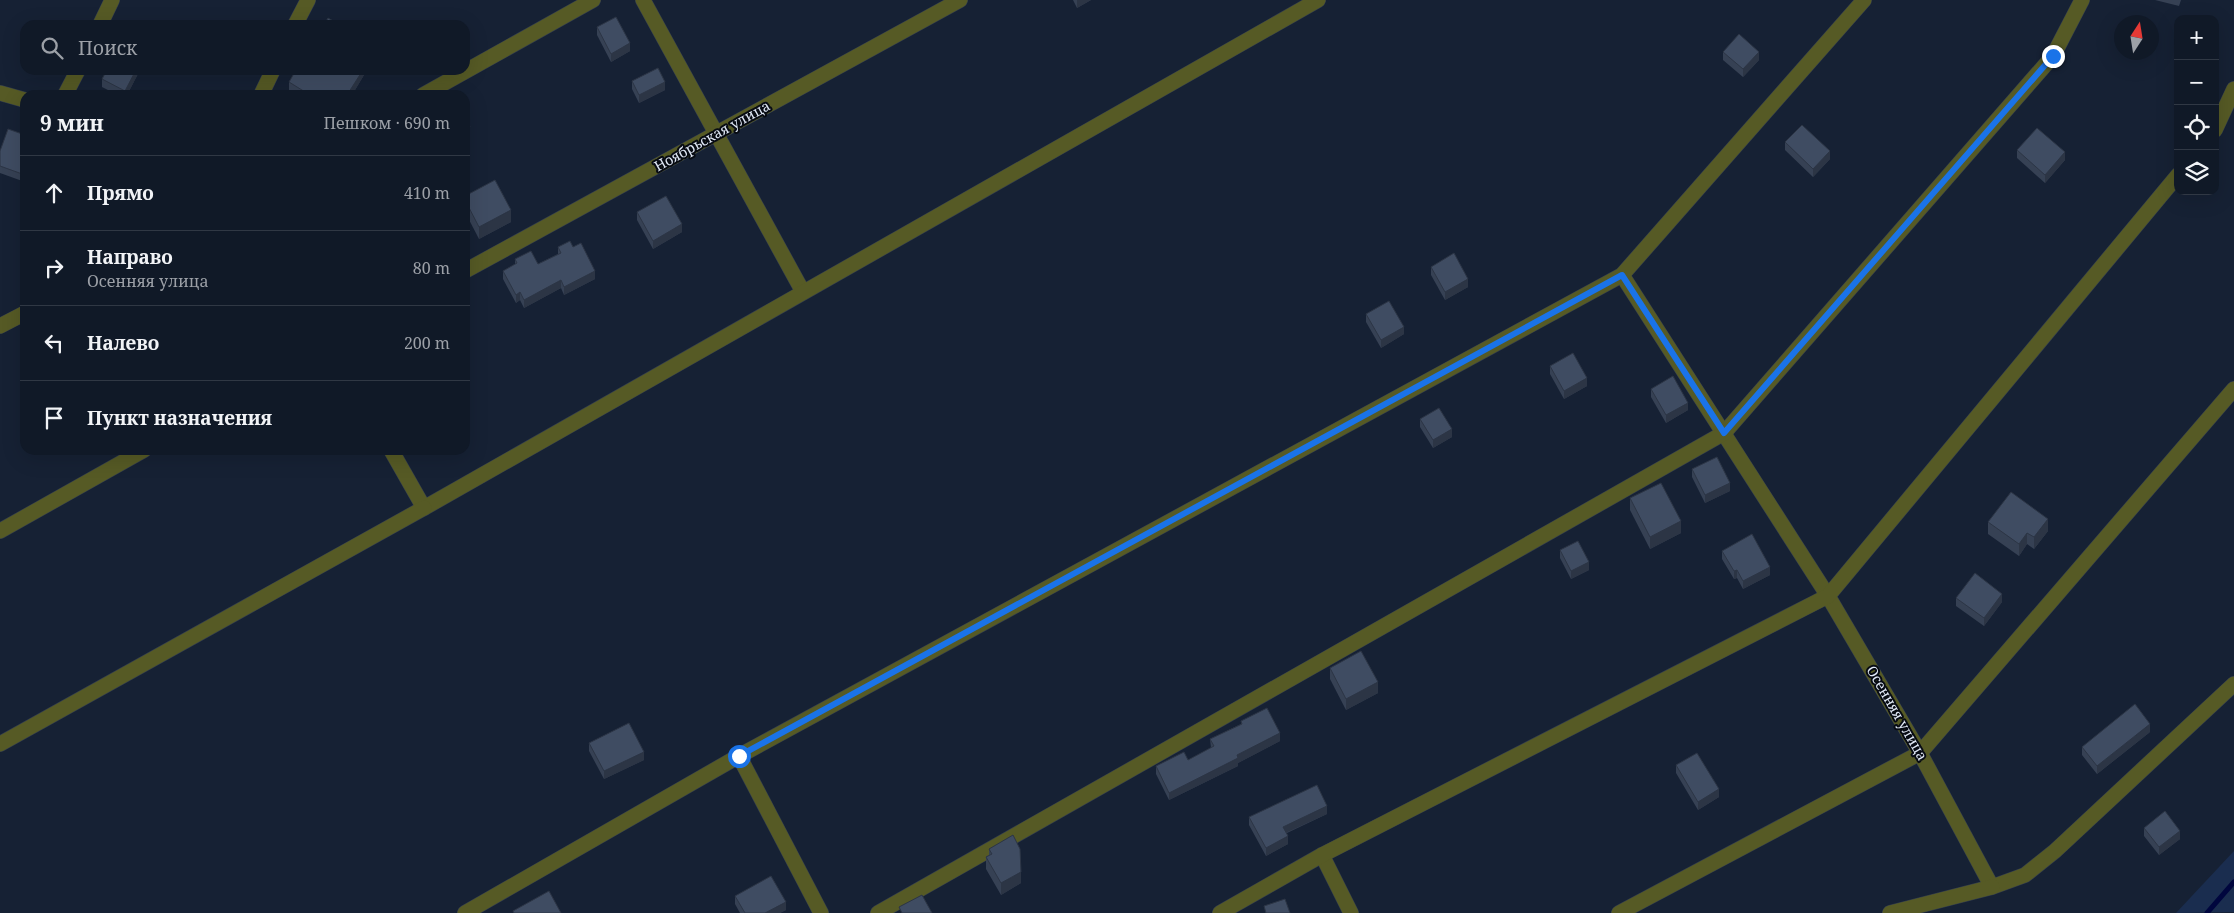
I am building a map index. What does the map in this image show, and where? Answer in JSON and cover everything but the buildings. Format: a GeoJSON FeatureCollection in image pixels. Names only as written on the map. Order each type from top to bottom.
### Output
{"type":"FeatureCollection","features":[{"type":"Feature","properties":{"kind":"street"},"geometry":{"type":"LineString","coordinates":[[102,20],[112,0]]}},
{"type":"Feature","properties":{"kind":"street"},"geometry":{"type":"LineString","coordinates":[[298,20],[308,0]]}},
{"type":"Feature","properties":{"kind":"street"},"geometry":{"type":"LineString","coordinates":[[470,69],[594,0]]}},
{"type":"Feature","properties":{"kind":"street"},"geometry":{"type":"LineString","coordinates":[[643,0],[803,292]]}},
{"type":"Feature","properties":{"kind":"street","name":"Ноябрьская улица"},"geometry":{"type":"LineString","coordinates":[[470,268],[960,0]]}},
{"type":"Feature","properties":{"kind":"street"},"geometry":{"type":"LineString","coordinates":[[0,744],[424,508],[1318,0]]}},
{"type":"Feature","properties":{"kind":"street"},"geometry":{"type":"LineString","coordinates":[[465,913],[739,756],[1622,275],[1864,0]]}},
{"type":"Feature","properties":{"kind":"street"},"geometry":{"type":"LineString","coordinates":[[878,913],[1724,433],[2053,56],[2082,0]]}},
{"type":"Feature","properties":{"kind":"street"},"geometry":{"type":"LineString","coordinates":[[68,90],[75,75]]}},
{"type":"Feature","properties":{"kind":"street"},"geometry":{"type":"LineString","coordinates":[[263,90],[271,75]]}},
{"type":"Feature","properties":{"kind":"street"},"geometry":{"type":"LineString","coordinates":[[432,90],[459,75]]}},
{"type":"Feature","properties":{"kind":"street"},"geometry":{"type":"LineString","coordinates":[[2219,121],[2234,89]]}},
{"type":"Feature","properties":{"kind":"street"},"geometry":{"type":"LineString","coordinates":[[0,93],[20,99]]}},
{"type":"Feature","properties":{"kind":"street"},"geometry":{"type":"LineString","coordinates":[[1220,913],[1322,855],[1828,596],[2174,180]]}},
{"type":"Feature","properties":{"kind":"street","name":"Осенняя улица"},"geometry":{"type":"LineString","coordinates":[[1622,275],[1828,596],[1920,753],[1992,887]]}},
{"type":"Feature","properties":{"kind":"street"},"geometry":{"type":"LineString","coordinates":[[0,326],[20,316]]}},
{"type":"Feature","properties":{"kind":"street"},"geometry":{"type":"LineString","coordinates":[[1619,913],[1920,753],[2234,389]]}},
{"type":"Feature","properties":{"kind":"street"},"geometry":{"type":"LineString","coordinates":[[0,531],[135,455]]}},
{"type":"Feature","properties":{"kind":"street"},"geometry":{"type":"LineString","coordinates":[[394,455],[424,508]]}},
{"type":"Feature","properties":{"kind":"street"},"geometry":{"type":"LineString","coordinates":[[1890,913],[1992,887],[2025,875],[2055,851],[2234,684]]}},
{"type":"Feature","properties":{"kind":"street"},"geometry":{"type":"LineString","coordinates":[[739,756],[821,913]]}},
{"type":"Feature","properties":{"kind":"street"},"geometry":{"type":"LineString","coordinates":[[1322,855],[1351,913]]}},
{"type":"Feature","properties":{"kind":"shaded area"},"geometry":{"type":"Polygon","coordinates":[[[2234,851],[2234,912],[2176,913],[2234,851]]]}},
{"type":"Feature","properties":{"kind":"waterway"},"geometry":{"type":"LineString","coordinates":[[2207,913],[2234,882]]}},
{"type":"Feature","properties":{"kind":"route"},"geometry":{"type":"LineString","coordinates":[[739,756],[1622,275],[1724,433],[2053,56]]}}]}
